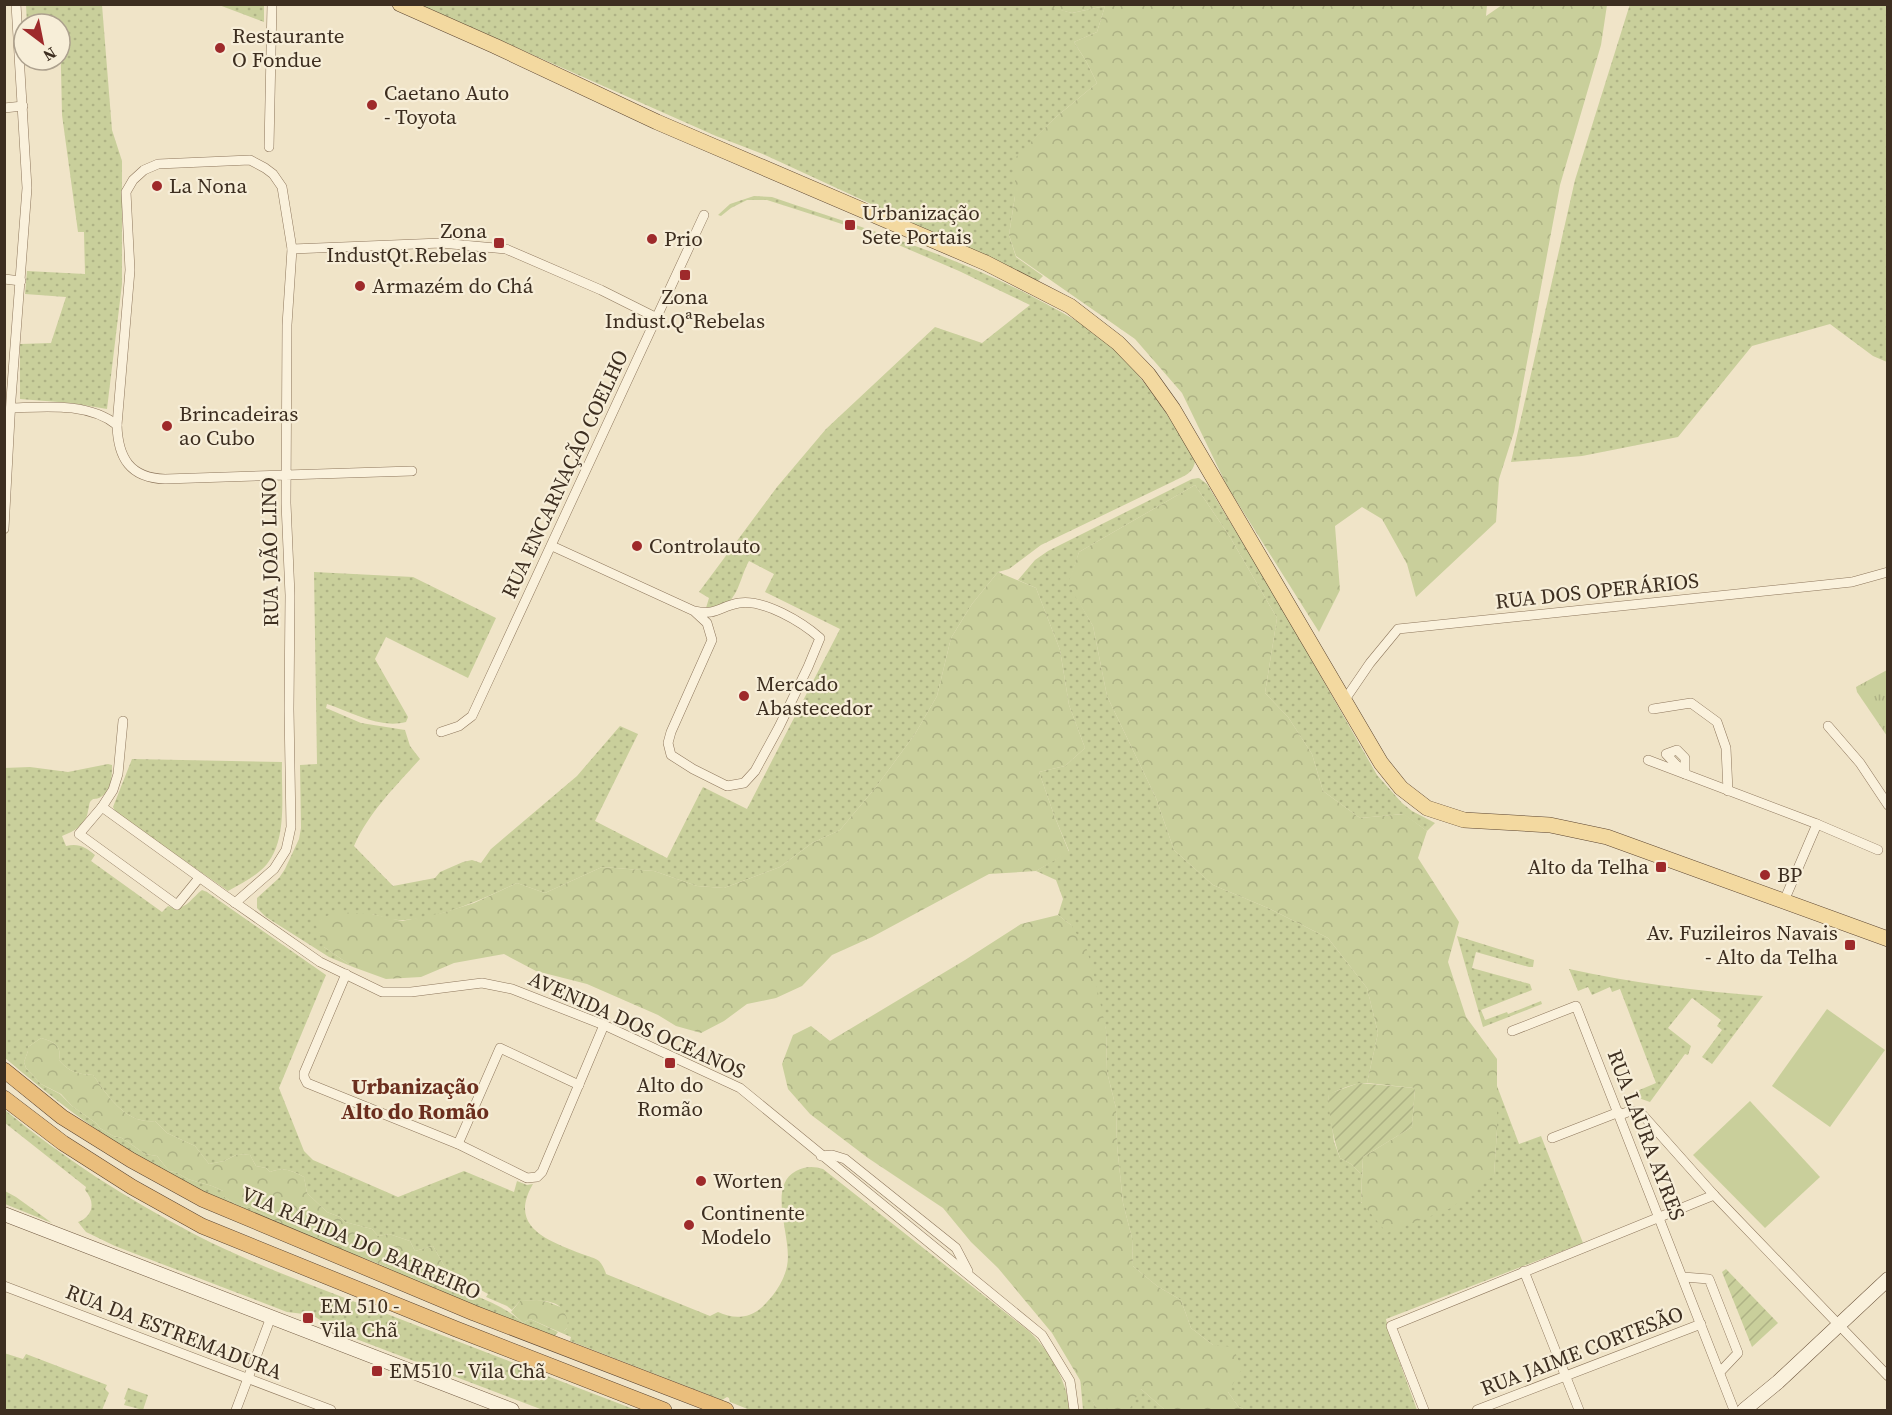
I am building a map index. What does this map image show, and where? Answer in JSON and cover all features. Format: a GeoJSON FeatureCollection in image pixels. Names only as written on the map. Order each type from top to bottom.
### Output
{"type":"FeatureCollection","features":[{"type":"Feature","properties":{"kind":"highway","name":"VIA RÁPIDA DO BARREIRO"},"geometry":{"type":"LineString","coordinates":[[4,1070],[62,1117],[131,1160],[202,1199],[474,1313],[726,1410]]}},
{"type":"Feature","properties":{"kind":"highway","name":"VIA RÁPIDA DO BARREIRO"},"geometry":{"type":"LineString","coordinates":[[4,1098],[63,1143],[132,1187],[202,1226],[664,1410]]}},
{"type":"Feature","properties":{"kind":"main road"},"geometry":{"type":"LineString","coordinates":[[400,4],[657,122],[986,263],[1070,306],[1118,343],[1148,374],[1173,408],[1381,763],[1401,788],[1427,808],[1464,820],[1550,825],[1607,837],[1887,939]]}},
{"type":"Feature","properties":{"kind":"main road"},"geometry":{"type":"LineString","coordinates":[[4,1214],[512,1410]]}},
{"type":"Feature","properties":{"kind":"main road"},"geometry":{"type":"LineString","coordinates":[[1744,1410],[1778,1382],[1887,1279]]}},
{"type":"Feature","properties":{"kind":"street"},"geometry":{"type":"LineString","coordinates":[[4,528],[9,402],[21,281],[27,188],[16,4]]}},
{"type":"Feature","properties":{"kind":"street"},"geometry":{"type":"LineString","coordinates":[[269,147],[272,4]]}},
{"type":"Feature","properties":{"kind":"street"},"geometry":{"type":"LineString","coordinates":[[4,108],[23,106]]}},
{"type":"Feature","properties":{"kind":"street","name":"RUA JOÃO LINO"},"geometry":{"type":"LineString","coordinates":[[117,425],[130,270],[126,197],[128,187],[144,170],[158,164],[250,160],[265,168],[273,174],[282,188],[292,249],[287,325],[286,475],[290,595],[291,827],[286,850],[274,869],[236,903]]}},
{"type":"Feature","properties":{"kind":"street","name":"RUA ENCARNAÇÃO COELHO"},"geometry":{"type":"LineString","coordinates":[[441,732],[459,726],[471,716],[704,215]]}},
{"type":"Feature","properties":{"kind":"street"},"geometry":{"type":"LineString","coordinates":[[292,249],[441,243],[506,249],[602,290],[657,318]]}},
{"type":"Feature","properties":{"kind":"street"},"geometry":{"type":"LineString","coordinates":[[4,279],[21,281]]}},
{"type":"Feature","properties":{"kind":"street"},"geometry":{"type":"LineString","coordinates":[[9,402],[67,407],[109,419],[117,425],[122,454],[137,472],[151,479],[412,471]]}},
{"type":"Feature","properties":{"kind":"street"},"geometry":{"type":"LineString","coordinates":[[552,546],[694,611],[707,614],[739,603],[753,603],[775,610],[810,629],[820,638],[779,727],[755,771],[744,783],[728,786],[693,769],[671,754],[668,743],[671,732],[712,640],[707,623],[694,611]]}},
{"type":"Feature","properties":{"kind":"street","name":"RUA DOS OPERÁRIOS"},"geometry":{"type":"LineString","coordinates":[[1344,701],[1370,663],[1398,629],[1852,582],[1887,572]]}},
{"type":"Feature","properties":{"kind":"street"},"geometry":{"type":"LineString","coordinates":[[1653,709],[1691,703],[1717,722],[1726,748],[1728,791]]}},
{"type":"Feature","properties":{"kind":"street"},"geometry":{"type":"LineString","coordinates":[[123,721],[118,774],[113,790],[79,834],[177,905],[199,878]]}},
{"type":"Feature","properties":{"kind":"street"},"geometry":{"type":"LineString","coordinates":[[1828,726],[1860,763],[1887,805]]}},
{"type":"Feature","properties":{"kind":"street"},"geometry":{"type":"LineString","coordinates":[[1648,760],[1817,824],[1878,850]]}},
{"type":"Feature","properties":{"kind":"street","name":"AVENIDA DOS OCEANOS"},"geometry":{"type":"LineString","coordinates":[[102,807],[320,962],[382,992],[411,992],[482,983],[512,989],[603,1025],[740,1088],[821,1156],[832,1155],[845,1159],[956,1248],[971,1276],[1042,1335],[1070,1381],[1074,1410]]}},
{"type":"Feature","properties":{"kind":"street"},"geometry":{"type":"LineString","coordinates":[[1784,901],[1817,824]]}},
{"type":"Feature","properties":{"kind":"street"},"geometry":{"type":"LineString","coordinates":[[346,974],[304,1073],[305,1080],[310,1086],[458,1144],[527,1179],[537,1177],[542,1172],[603,1025]]}},
{"type":"Feature","properties":{"kind":"street","name":"RUA LAURA AYRES"},"geometry":{"type":"LineString","coordinates":[[1512,1031],[1576,1006],[1734,1410]]}},
{"type":"Feature","properties":{"kind":"street"},"geometry":{"type":"LineString","coordinates":[[458,1144],[500,1048],[579,1085]]}},
{"type":"Feature","properties":{"kind":"street"},"geometry":{"type":"LineString","coordinates":[[1552,1138],[1619,1114],[1630,1111],[1641,1113],[1714,1195],[1887,1376]]}},
{"type":"Feature","properties":{"kind":"street"},"geometry":{"type":"LineString","coordinates":[[1424,1410],[1391,1326],[1714,1195]]}},
{"type":"Feature","properties":{"kind":"street"},"geometry":{"type":"LineString","coordinates":[[1524,1271],[1579,1410]]}},
{"type":"Feature","properties":{"kind":"street"},"geometry":{"type":"LineString","coordinates":[[1683,1277],[1710,1279],[1738,1353],[1720,1372]]}},
{"type":"Feature","properties":{"kind":"street","name":"RUA DA ESTREMADURA"},"geometry":{"type":"LineString","coordinates":[[4,1287],[331,1410]]}},
{"type":"Feature","properties":{"kind":"street"},"geometry":{"type":"LineString","coordinates":[[236,1410],[271,1317]]}},
{"type":"Feature","properties":{"kind":"street","name":"RUA JAIME CORTESÃO"},"geometry":{"type":"LineString","coordinates":[[1477,1410],[1701,1324]]}},
{"type":"Feature","properties":{"kind":"green space"},"geometry":{"type":"Polygon","coordinates":[[[1039,4],[1072,13],[1105,6],[1097,32],[1074,42],[1097,83],[1056,117],[1015,159],[1015,196],[1009,235],[1016,257],[1043,276],[1038,281],[765,155],[716,136],[421,5],[1039,4]]]}},
{"type":"Feature","properties":{"kind":"green space"},"geometry":{"type":"Polygon","coordinates":[[[1630,4],[1887,5],[1887,362],[1873,356],[1830,324],[1752,346],[1678,437],[1582,456],[1511,462],[1575,180],[1630,4]]]}},
{"type":"Feature","properties":{"kind":"green space"},"geometry":{"type":"Polygon","coordinates":[[[26,5],[102,5],[112,130],[122,161],[122,284],[107,409],[71,403],[20,399],[20,344],[51,343],[66,297],[25,294],[27,271],[85,274],[84,232],[78,232],[62,115],[61,72],[72,72],[72,12],[26,12],[26,5]]]}},
{"type":"Feature","properties":{"kind":"green space"},"geometry":{"type":"Polygon","coordinates":[[[219,5],[264,5],[264,22],[219,5]]]}},
{"type":"Feature","properties":{"kind":"green space"},"geometry":{"type":"Polygon","coordinates":[[[1039,5],[1487,5],[1486,16],[1502,5],[1607,5],[1601,45],[1560,185],[1514,432],[1499,479],[1496,522],[1416,597],[1407,564],[1382,519],[1362,507],[1335,526],[1340,590],[1319,632],[1227,486],[1182,393],[1135,339],[1016,256],[1009,235],[1015,196],[1015,158],[1056,117],[1097,83],[1074,42],[1097,32],[1105,6],[1072,13],[1039,5]]]}},
{"type":"Feature","properties":{"kind":"green space"},"geometry":{"type":"Polygon","coordinates":[[[754,196],[772,197],[939,255],[1003,282],[1080,323],[1105,341],[1144,382],[1195,461],[1193,468],[1188,474],[1041,545],[1009,569],[998,572],[972,604],[951,638],[937,696],[915,734],[876,787],[840,830],[812,843],[780,867],[724,888],[697,886],[654,871],[602,867],[545,893],[517,883],[463,906],[420,918],[401,920],[372,914],[324,947],[353,967],[329,957],[266,917],[257,908],[257,898],[279,878],[299,839],[301,828],[300,765],[317,764],[314,572],[413,577],[496,618],[468,678],[386,637],[375,659],[408,717],[406,722],[396,724],[366,719],[327,704],[326,708],[361,723],[405,730],[410,746],[420,759],[375,811],[354,846],[393,886],[435,878],[440,872],[463,862],[472,860],[481,863],[491,849],[577,776],[620,726],[638,734],[595,821],[667,858],[703,787],[747,809],[840,629],[765,592],[774,574],[749,561],[735,593],[725,605],[706,608],[709,598],[699,592],[777,487],[826,429],[935,327],[982,343],[1030,305],[873,234],[767,200],[747,200],[721,216],[718,215],[730,204],[754,196]]]}},
{"type":"Feature","properties":{"kind":"green space"},"geometry":{"type":"Polygon","coordinates":[[[1199,478],[1207,484],[1278,601],[1377,775],[1402,803],[1435,823],[1427,831],[1403,814],[1360,818],[1323,791],[1312,754],[1288,717],[1265,693],[1277,618],[1230,537],[1195,485],[1079,552],[1069,584],[1093,626],[1107,696],[1156,798],[1174,850],[1213,885],[1268,908],[1328,938],[1367,988],[1378,1033],[1367,1083],[1352,1085],[1328,1095],[1334,1142],[1340,1158],[1351,1164],[1362,1175],[1361,1203],[1494,1175],[1497,1086],[1519,1144],[1541,1136],[1583,1243],[1386,1319],[1417,1410],[1245,1410],[1238,1406],[1228,1392],[1213,1345],[1191,1328],[1181,1300],[1157,1286],[1133,1266],[1132,1238],[1123,1203],[1116,1108],[1107,1072],[1106,1029],[1071,925],[1058,915],[1063,899],[1056,880],[1036,871],[1069,851],[1039,772],[1065,766],[1085,748],[1069,705],[1060,650],[1036,588],[1018,580],[1035,560],[1048,551],[1192,479],[1199,478]]]}},
{"type":"Feature","properties":{"kind":"green space"},"geometry":{"type":"Polygon","coordinates":[[[1195,485],[1230,537],[1277,618],[1265,693],[1288,717],[1312,754],[1323,791],[1360,818],[1404,814],[1427,831],[1418,858],[1459,922],[1448,962],[1466,1017],[1497,1059],[1497,1130],[1494,1175],[1449,1209],[1387,1233],[1361,1202],[1363,1157],[1412,1127],[1415,1088],[1367,1083],[1378,1033],[1367,988],[1328,938],[1268,908],[1213,885],[1174,850],[1156,798],[1107,696],[1093,626],[1068,584],[1079,552],[1195,485]]]}},
{"type":"Feature","properties":{"kind":"green space"},"geometry":{"type":"Polygon","coordinates":[[[998,572],[1036,588],[1060,650],[1069,705],[1085,748],[1065,766],[1039,772],[1069,852],[1036,871],[989,874],[872,937],[832,955],[802,986],[776,998],[747,1004],[724,1021],[701,1033],[676,1026],[658,1015],[587,984],[536,971],[504,954],[454,963],[421,977],[386,979],[353,967],[324,947],[315,922],[335,912],[372,914],[402,921],[442,913],[474,903],[517,883],[545,893],[602,867],[654,871],[697,886],[724,888],[780,867],[812,843],[840,830],[876,787],[915,734],[937,696],[951,638],[972,604],[998,572]]]}},
{"type":"Feature","properties":{"kind":"green space"},"geometry":{"type":"Polygon","coordinates":[[[1887,670],[1887,736],[1857,692],[1856,687],[1887,670]]]}},
{"type":"Feature","properties":{"kind":"green space"},"geometry":{"type":"Polygon","coordinates":[[[132,759],[282,762],[281,829],[274,853],[267,864],[254,876],[228,891],[116,813],[113,807],[132,759]]]}},
{"type":"Feature","properties":{"kind":"green space"},"geometry":{"type":"Polygon","coordinates":[[[112,765],[107,792],[90,802],[87,816],[82,824],[62,836],[66,846],[78,845],[88,850],[95,855],[91,861],[162,912],[168,906],[179,908],[187,904],[202,890],[207,892],[326,975],[279,1088],[304,1151],[313,1160],[398,1197],[464,1171],[514,1192],[517,1181],[527,1185],[533,1184],[526,1199],[525,1212],[536,1231],[546,1238],[598,1260],[606,1274],[710,1316],[718,1312],[735,1317],[746,1316],[761,1308],[774,1294],[783,1278],[788,1255],[782,1201],[787,1179],[803,1168],[823,1169],[1030,1332],[1045,1349],[1057,1368],[1070,1410],[750,1410],[730,1402],[727,1397],[722,1400],[570,1341],[571,1337],[564,1334],[567,1328],[566,1318],[559,1306],[546,1301],[520,1301],[512,1310],[486,1297],[488,1294],[447,1271],[433,1246],[415,1251],[410,1241],[389,1234],[378,1236],[372,1229],[345,1222],[340,1217],[327,1212],[307,1193],[304,1177],[287,1170],[270,1172],[266,1168],[256,1166],[250,1155],[238,1154],[224,1161],[209,1164],[195,1146],[167,1133],[155,1121],[135,1118],[118,1107],[93,1075],[78,1073],[66,1067],[59,1060],[58,1048],[53,1043],[41,1038],[28,1047],[24,1062],[26,1068],[41,1084],[60,1094],[100,1128],[113,1136],[122,1138],[145,1154],[157,1156],[169,1171],[211,1185],[223,1191],[223,1196],[240,1207],[246,1206],[327,1247],[389,1268],[403,1276],[428,1283],[433,1281],[469,1293],[514,1315],[523,1323],[530,1319],[558,1332],[555,1336],[539,1331],[389,1274],[290,1233],[194,1188],[110,1139],[5,1058],[4,768],[30,767],[68,772],[112,765]]]}},
{"type":"Feature","properties":{"kind":"green space"},"geometry":{"type":"Polygon","coordinates":[[[1058,915],[1071,925],[1087,950],[1106,1029],[1107,1072],[1116,1108],[1123,1203],[1132,1238],[1133,1266],[1157,1286],[1181,1300],[1191,1328],[1213,1345],[1233,1347],[1242,1369],[1228,1392],[1238,1406],[1245,1410],[1165,1410],[1141,1389],[1129,1410],[1096,1407],[1052,1333],[998,1268],[971,1242],[943,1208],[868,1158],[810,1114],[788,1089],[782,1064],[793,1035],[811,1026],[830,1041],[1021,924],[1058,915]]]}},
{"type":"Feature","properties":{"kind":"green space"},"geometry":{"type":"Polygon","coordinates":[[[1457,936],[1534,960],[1533,967],[1529,967],[1476,952],[1472,968],[1530,984],[1532,990],[1481,1010],[1485,1020],[1541,1001],[1542,1004],[1483,1027],[1457,936]]]}},
{"type":"Feature","properties":{"kind":"green space"},"geometry":{"type":"Polygon","coordinates":[[[1569,969],[1666,986],[1763,996],[1712,1064],[1702,1057],[1722,1030],[1717,1026],[1721,1020],[1692,998],[1668,1028],[1691,1046],[1688,1055],[1685,1054],[1650,1102],[1630,1094],[1656,1083],[1620,989],[1612,992],[1610,987],[1592,995],[1588,987],[1578,991],[1569,969]]]}},
{"type":"Feature","properties":{"kind":"green space"},"geometry":{"type":"Polygon","coordinates":[[[1827,1009],[1885,1050],[1830,1127],[1772,1086],[1827,1009]]]}},
{"type":"Feature","properties":{"kind":"green space"},"geometry":{"type":"Polygon","coordinates":[[[41,1038],[56,1045],[60,1055],[59,1060],[70,1070],[93,1075],[111,1100],[126,1113],[144,1121],[155,1121],[167,1133],[195,1146],[209,1164],[224,1161],[238,1154],[250,1155],[256,1166],[266,1168],[270,1172],[287,1170],[304,1177],[307,1193],[327,1212],[340,1217],[345,1222],[372,1229],[378,1236],[389,1234],[410,1241],[415,1251],[433,1246],[447,1271],[436,1273],[433,1281],[428,1283],[403,1276],[361,1257],[338,1251],[299,1231],[290,1230],[246,1206],[240,1207],[223,1196],[223,1191],[211,1185],[169,1171],[157,1156],[145,1154],[122,1138],[113,1136],[100,1128],[72,1106],[61,1094],[41,1084],[26,1068],[24,1062],[28,1047],[41,1038]]]}},
{"type":"Feature","properties":{"kind":"green space"},"geometry":{"type":"Polygon","coordinates":[[[1359,1083],[1415,1088],[1412,1127],[1363,1157],[1362,1175],[1351,1164],[1340,1158],[1332,1127],[1328,1094],[1359,1083]]]}},
{"type":"Feature","properties":{"kind":"green space"},"geometry":{"type":"Polygon","coordinates":[[[1750,1101],[1820,1177],[1765,1228],[1693,1155],[1750,1101]]]}},
{"type":"Feature","properties":{"kind":"green space"},"geometry":{"type":"Polygon","coordinates":[[[5,1110],[96,1177],[169,1221],[217,1246],[289,1277],[636,1410],[543,1410],[343,1334],[312,1315],[287,1312],[115,1246],[86,1232],[78,1222],[87,1216],[92,1204],[85,1190],[86,1187],[5,1123],[5,1110]]]}},
{"type":"Feature","properties":{"kind":"green space"},"geometry":{"type":"Polygon","coordinates":[[[5,1191],[16,1197],[52,1223],[5,1204],[5,1191]]]}},
{"type":"Feature","properties":{"kind":"green space"},"geometry":{"type":"Polygon","coordinates":[[[1726,1269],[1778,1323],[1752,1347],[1722,1272],[1726,1269]]]}},
{"type":"Feature","properties":{"kind":"green space"},"geometry":{"type":"Polygon","coordinates":[[[537,1300],[563,1308],[568,1321],[564,1334],[530,1319],[523,1323],[511,1312],[520,1301],[537,1300]]]}},
{"type":"Feature","properties":{"kind":"green space"},"geometry":{"type":"Polygon","coordinates":[[[4,1353],[23,1359],[26,1354],[107,1385],[105,1389],[109,1393],[102,1410],[5,1410],[4,1353]]]}},
{"type":"Feature","properties":{"kind":"green space"},"geometry":{"type":"Polygon","coordinates":[[[1080,1377],[1096,1407],[1141,1389],[1165,1410],[1083,1410],[1080,1377]]]}},
{"type":"Feature","properties":{"kind":"green space"},"geometry":{"type":"Polygon","coordinates":[[[128,1388],[148,1395],[143,1410],[124,1405],[128,1388]]]}},
{"type":"Feature","properties":{"kind":"place","name":"Restaurante O Fondue"},"geometry":{"type":"Point","coordinates":[220,48]}},
{"type":"Feature","properties":{"kind":"place","name":"Caetano Auto - Toyota"},"geometry":{"type":"Point","coordinates":[372,105]}},
{"type":"Feature","properties":{"kind":"place","name":"La Nona"},"geometry":{"type":"Point","coordinates":[157,186]}},
{"type":"Feature","properties":{"kind":"place","name":"Urbanização Sete Portais"},"geometry":{"type":"Point","coordinates":[850,225]}},
{"type":"Feature","properties":{"kind":"place","name":"Prio"},"geometry":{"type":"Point","coordinates":[652,239]}},
{"type":"Feature","properties":{"kind":"place","name":"Zona IndustQt.Rebelas"},"geometry":{"type":"Point","coordinates":[499,243]}},
{"type":"Feature","properties":{"kind":"place","name":"Zona Indust.QªRebelas"},"geometry":{"type":"Point","coordinates":[685,275]}},
{"type":"Feature","properties":{"kind":"place","name":"Armazém do Chá"},"geometry":{"type":"Point","coordinates":[360,286]}},
{"type":"Feature","properties":{"kind":"place","name":"Brincadeiras ao Cubo"},"geometry":{"type":"Point","coordinates":[167,426]}},
{"type":"Feature","properties":{"kind":"place","name":"Controlauto"},"geometry":{"type":"Point","coordinates":[637,546]}},
{"type":"Feature","properties":{"kind":"place","name":"Mercado Abastecedor"},"geometry":{"type":"Point","coordinates":[744,696]}},
{"type":"Feature","properties":{"kind":"place","name":"Alto da Telha"},"geometry":{"type":"Point","coordinates":[1661,867]}},
{"type":"Feature","properties":{"kind":"place","name":"BP"},"geometry":{"type":"Point","coordinates":[1765,875]}},
{"type":"Feature","properties":{"kind":"place","name":"Av. Fuzileiros Navais - Alto da Telha"},"geometry":{"type":"Point","coordinates":[1850,945]}},
{"type":"Feature","properties":{"kind":"place","name":"Alto do Romão"},"geometry":{"type":"Point","coordinates":[670,1063]}},
{"type":"Feature","properties":{"kind":"place","name":"Worten"},"geometry":{"type":"Point","coordinates":[701,1181]}},
{"type":"Feature","properties":{"kind":"place","name":"Continente Modelo"},"geometry":{"type":"Point","coordinates":[689,1225]}},
{"type":"Feature","properties":{"kind":"place","name":"EM 510 - Vila Chã"},"geometry":{"type":"Point","coordinates":[308,1318]}},
{"type":"Feature","properties":{"kind":"place","name":"EM510 - Vila Chã"},"geometry":{"type":"Point","coordinates":[377,1371]}},
{"type":"Feature","properties":{"kind":"district","name":"Urbanização Alto do Romão"},"geometry":{"type":"Point","coordinates":[415,1098]}}]}
